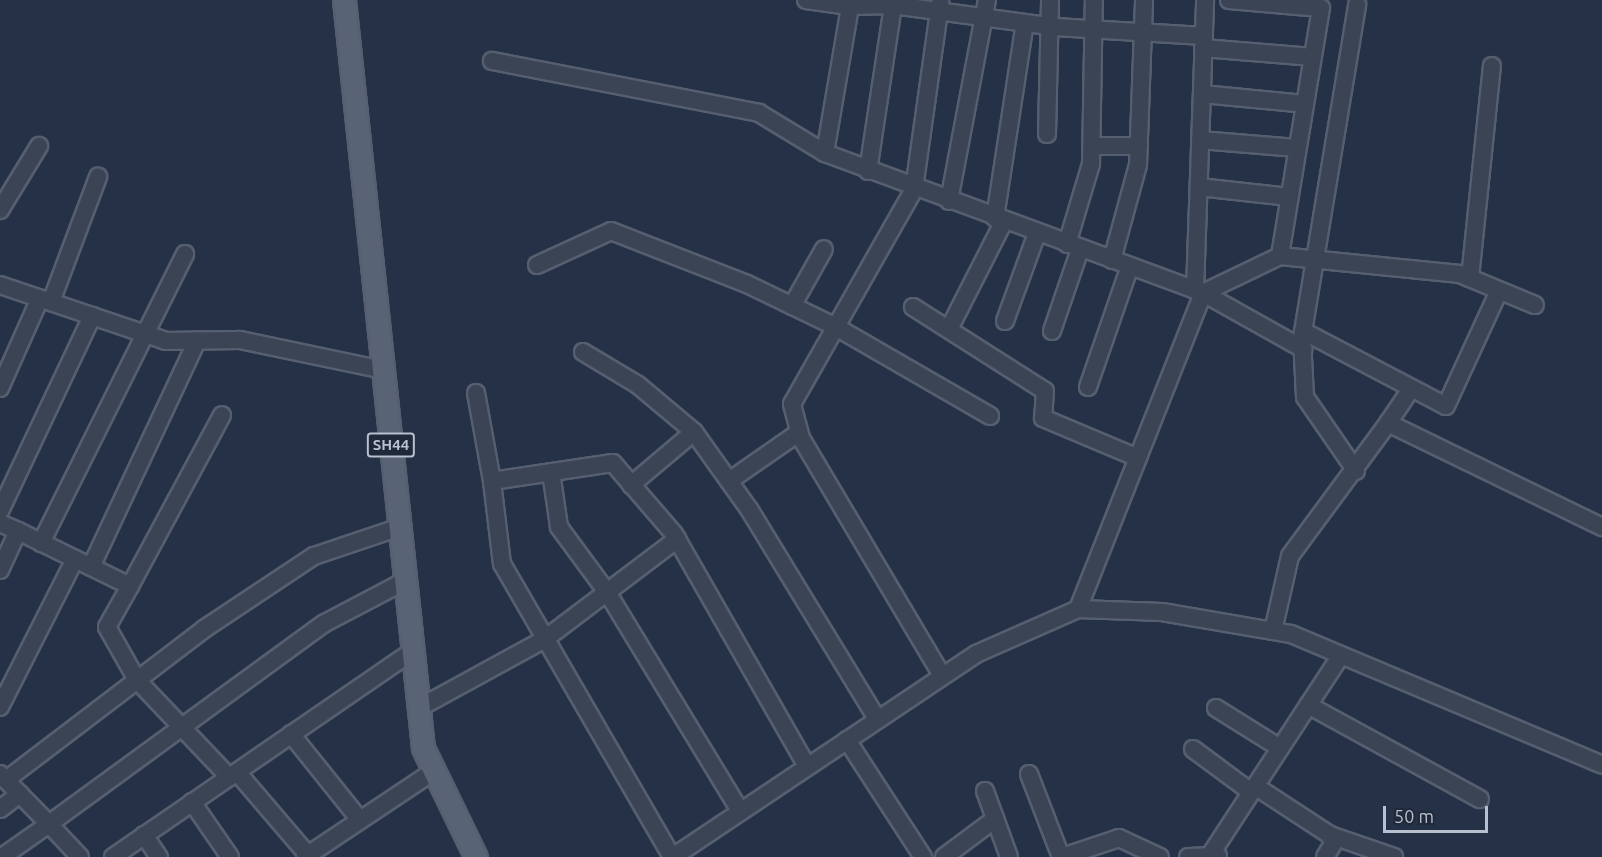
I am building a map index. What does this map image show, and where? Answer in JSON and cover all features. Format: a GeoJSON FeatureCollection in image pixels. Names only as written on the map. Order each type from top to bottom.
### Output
{"type":"FeatureCollection","features":[{"type":"Feature","properties":{"kind":"main road","name":"SH44"},"geometry":{"type":"LineString","coordinates":[[344,0],[423,748],[476,857]]}},
{"type":"Feature","properties":{"kind":"street"},"geometry":{"type":"LineString","coordinates":[[806,0],[850,3],[893,2],[940,6],[984,17],[1025,23],[1143,33],[1313,57]]}},
{"type":"Feature","properties":{"kind":"street"},"geometry":{"type":"LineString","coordinates":[[949,201],[987,0]]}},
{"type":"Feature","properties":{"kind":"street"},"geometry":{"type":"LineString","coordinates":[[1047,134],[1050,0]]}},
{"type":"Feature","properties":{"kind":"street"},"geometry":{"type":"LineString","coordinates":[[1052,331],[1074,246],[1092,146],[1094,0]]}},
{"type":"Feature","properties":{"kind":"street"},"geometry":{"type":"LineString","coordinates":[[1112,260],[1139,146],[1144,0]]}},
{"type":"Feature","properties":{"kind":"street"},"geometry":{"type":"LineString","coordinates":[[1078,609],[1138,458],[1199,291],[1199,187],[1205,0]]}},
{"type":"Feature","properties":{"kind":"street"},"geometry":{"type":"LineString","coordinates":[[1228,0],[1321,8],[1280,256]]}},
{"type":"Feature","properties":{"kind":"street"},"geometry":{"type":"LineString","coordinates":[[868,171],[893,2]]}},
{"type":"Feature","properties":{"kind":"street"},"geometry":{"type":"LineString","coordinates":[[825,153],[850,3]]}},
{"type":"Feature","properties":{"kind":"street"},"geometry":{"type":"LineString","coordinates":[[1356,471],[1305,397],[1302,349],[1303,331],[1357,5]]}},
{"type":"Feature","properties":{"kind":"street"},"geometry":{"type":"LineString","coordinates":[[801,438],[792,404],[914,189],[940,6]]}},
{"type":"Feature","properties":{"kind":"street"},"geometry":{"type":"LineString","coordinates":[[949,329],[1000,220],[1025,23]]}},
{"type":"Feature","properties":{"kind":"street"},"geometry":{"type":"LineString","coordinates":[[492,61],[759,113],[825,153],[868,171],[1199,291],[1302,349]]}},
{"type":"Feature","properties":{"kind":"street"},"geometry":{"type":"LineString","coordinates":[[1470,278],[1492,66]]}},
{"type":"Feature","properties":{"kind":"street"},"geometry":{"type":"LineString","coordinates":[[1202,94],[1305,104]]}},
{"type":"Feature","properties":{"kind":"street"},"geometry":{"type":"LineString","coordinates":[[1200,140],[1298,148]]}},
{"type":"Feature","properties":{"kind":"street"},"geometry":{"type":"LineString","coordinates":[[0,210],[39,146]]}},
{"type":"Feature","properties":{"kind":"street"},"geometry":{"type":"LineString","coordinates":[[1092,146],[1139,146]]}},
{"type":"Feature","properties":{"kind":"street"},"geometry":{"type":"LineString","coordinates":[[0,388],[45,300],[98,177]]}},
{"type":"Feature","properties":{"kind":"street"},"geometry":{"type":"LineString","coordinates":[[1199,187],[1289,198]]}},
{"type":"Feature","properties":{"kind":"street"},"geometry":{"type":"LineString","coordinates":[[537,265],[611,231],[792,306],[836,327],[990,416]]}},
{"type":"Feature","properties":{"kind":"street"},"geometry":{"type":"LineString","coordinates":[[1005,321],[1038,233]]}},
{"type":"Feature","properties":{"kind":"street"},"geometry":{"type":"LineString","coordinates":[[792,306],[824,249]]}},
{"type":"Feature","properties":{"kind":"street"},"geometry":{"type":"LineString","coordinates":[[41,543],[141,333],[185,254]]}},
{"type":"Feature","properties":{"kind":"street"},"geometry":{"type":"LineString","coordinates":[[1199,291],[1280,256],[1470,278],[1535,305]]}},
{"type":"Feature","properties":{"kind":"street"},"geometry":{"type":"LineString","coordinates":[[1088,387],[1130,266]]}},
{"type":"Feature","properties":{"kind":"street"},"geometry":{"type":"LineString","coordinates":[[0,285],[166,341],[240,340],[383,370]]}},
{"type":"Feature","properties":{"kind":"street"},"geometry":{"type":"LineString","coordinates":[[1303,331],[1411,389],[1449,404],[1499,291]]}},
{"type":"Feature","properties":{"kind":"street"},"geometry":{"type":"LineString","coordinates":[[913,307],[1045,391],[1043,418],[1138,458]]}},
{"type":"Feature","properties":{"kind":"street"},"geometry":{"type":"LineString","coordinates":[[0,511],[92,316]]}},
{"type":"Feature","properties":{"kind":"street"},"geometry":{"type":"LineString","coordinates":[[91,567],[197,341]]}},
{"type":"Feature","properties":{"kind":"street"},"geometry":{"type":"LineString","coordinates":[[583,352],[638,385],[694,432],[729,481],[877,719]]}},
{"type":"Feature","properties":{"kind":"street"},"geometry":{"type":"LineString","coordinates":[[1273,631],[1290,556],[1356,471],[1411,389]]}},
{"type":"Feature","properties":{"kind":"street"},"geometry":{"type":"LineString","coordinates":[[476,393],[492,481],[502,564],[673,857],[976,654],[1078,609],[1162,612],[1273,631],[1341,655],[1602,765]]}},
{"type":"Feature","properties":{"kind":"street"},"geometry":{"type":"LineString","coordinates":[[222,415],[106,627],[137,680],[181,728],[233,774],[307,856],[434,771]]}},
{"type":"Feature","properties":{"kind":"street"},"geometry":{"type":"LineString","coordinates":[[1388,423],[1602,527]]}},
{"type":"Feature","properties":{"kind":"street"},"geometry":{"type":"LineString","coordinates":[[631,485],[694,432]]}},
{"type":"Feature","properties":{"kind":"street"},"geometry":{"type":"LineString","coordinates":[[729,481],[798,433],[942,676]]}},
{"type":"Feature","properties":{"kind":"street"},"geometry":{"type":"LineString","coordinates":[[492,481],[613,463],[677,539],[807,766]]}},
{"type":"Feature","properties":{"kind":"street"},"geometry":{"type":"LineString","coordinates":[[551,472],[559,526],[607,592],[740,811]]}},
{"type":"Feature","properties":{"kind":"street"},"geometry":{"type":"LineString","coordinates":[[0,523],[130,586]]}},
{"type":"Feature","properties":{"kind":"street"},"geometry":{"type":"LineString","coordinates":[[80,857],[3,777],[314,556],[400,527]]}},
{"type":"Feature","properties":{"kind":"street"},"geometry":{"type":"LineString","coordinates":[[0,570],[18,531]]}},
{"type":"Feature","properties":{"kind":"street"},"geometry":{"type":"LineString","coordinates":[[419,708],[545,639],[677,539]]}},
{"type":"Feature","properties":{"kind":"street"},"geometry":{"type":"LineString","coordinates":[[0,707],[75,559]]}},
{"type":"Feature","properties":{"kind":"street"},"geometry":{"type":"LineString","coordinates":[[2,857],[325,623],[405,581]]}},
{"type":"Feature","properties":{"kind":"street"},"geometry":{"type":"LineString","coordinates":[[113,857],[413,651]]}},
{"type":"Feature","properties":{"kind":"street"},"geometry":{"type":"LineString","coordinates":[[1209,856],[1341,655]]}},
{"type":"Feature","properties":{"kind":"street"},"geometry":{"type":"LineString","coordinates":[[1308,705],[1479,798]]}},
{"type":"Feature","properties":{"kind":"street"},"geometry":{"type":"LineString","coordinates":[[1216,708],[1280,748]]}},
{"type":"Feature","properties":{"kind":"street"},"geometry":{"type":"LineString","coordinates":[[291,734],[360,820]]}},
{"type":"Feature","properties":{"kind":"street"},"geometry":{"type":"LineString","coordinates":[[847,740],[923,857]]}},
{"type":"Feature","properties":{"kind":"street"},"geometry":{"type":"LineString","coordinates":[[1193,749],[1253,789],[1330,835],[1394,857]]}},
{"type":"Feature","properties":{"kind":"street"},"geometry":{"type":"LineString","coordinates":[[1029,774],[1062,857],[1119,838],[1161,857]]}},
{"type":"Feature","properties":{"kind":"street"},"geometry":{"type":"LineString","coordinates":[[985,791],[1009,857]]}},
{"type":"Feature","properties":{"kind":"street"},"geometry":{"type":"LineString","coordinates":[[0,808],[20,794]]}},
{"type":"Feature","properties":{"kind":"street"},"geometry":{"type":"LineString","coordinates":[[192,802],[230,857]]}},
{"type":"Feature","properties":{"kind":"street"},"geometry":{"type":"LineString","coordinates":[[944,857],[996,819]]}},
{"type":"Feature","properties":{"kind":"street"},"geometry":{"type":"LineString","coordinates":[[144,835],[159,857]]}},
{"type":"Feature","properties":{"kind":"street"},"geometry":{"type":"LineString","coordinates":[[1325,857],[1333,844],[1330,835]]}},
{"type":"Feature","properties":{"kind":"street"},"geometry":{"type":"LineString","coordinates":[[1188,857],[1221,857]]}}]}
